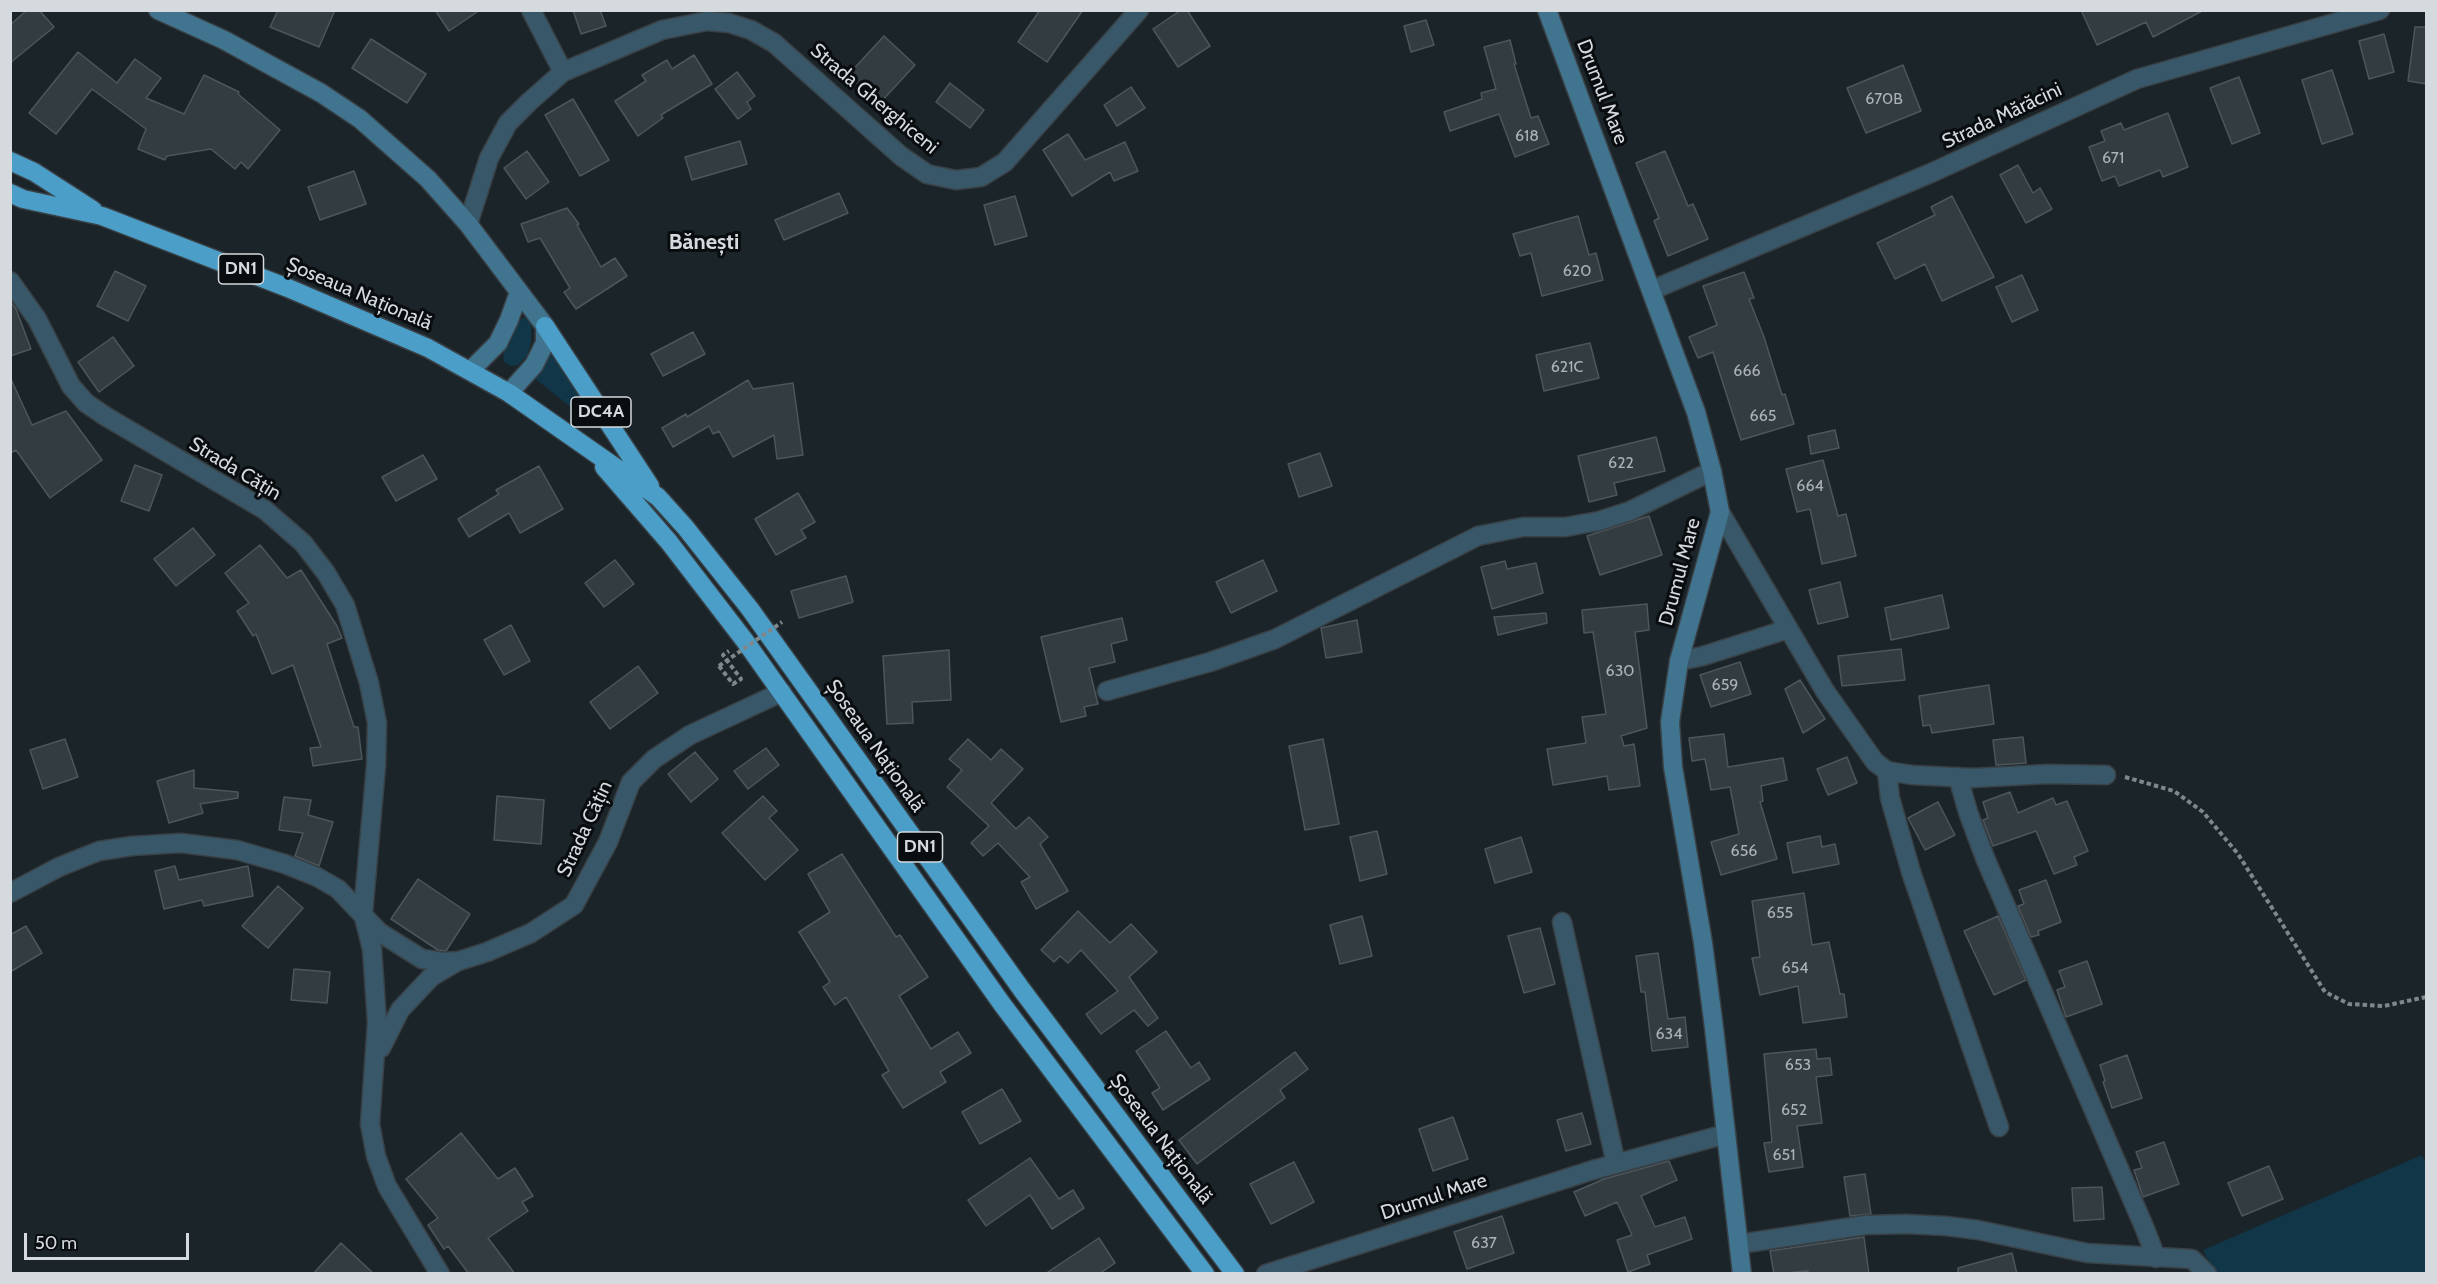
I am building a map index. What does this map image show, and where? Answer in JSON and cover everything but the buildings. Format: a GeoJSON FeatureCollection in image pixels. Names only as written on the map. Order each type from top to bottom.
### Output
{"type":"FeatureCollection","features":[{"type":"Feature","properties":{"kind":"highway","name":"DN1"},"geometry":{"type":"LineString","coordinates":[[10,161],[34,172],[102,216]]}},
{"type":"Feature","properties":{"kind":"highway","name":"DN1"},"geometry":{"type":"LineString","coordinates":[[10,193],[23,199],[102,216]]}},
{"type":"Feature","properties":{"kind":"highway","name":"Șoseaua Națională"},"geometry":{"type":"LineString","coordinates":[[102,216],[378,325],[471,370],[583,443],[658,497],[685,527],[750,609],[1029,1000],[1234,1274]]}},
{"type":"Feature","properties":{"kind":"highway","name":"DC4A"},"geometry":{"type":"LineString","coordinates":[[545,326],[658,497]]}},
{"type":"Feature","properties":{"kind":"highway","name":"Șoseaua Națională"},"geometry":{"type":"LineString","coordinates":[[583,443],[692,571],[782,692],[1002,1004],[1205,1274]]}},
{"type":"Feature","properties":{"kind":"street","name":"DC4A"},"geometry":{"type":"LineString","coordinates":[[158,10],[224,40],[321,93],[360,119],[428,179],[468,224],[545,326]]}},
{"type":"Feature","properties":{"kind":"street"},"geometry":{"type":"LineString","coordinates":[[531,10],[563,72]]}},
{"type":"Feature","properties":{"kind":"street","name":"Strada Gherghiceni"},"geometry":{"type":"LineString","coordinates":[[468,224],[489,158],[508,123],[563,72],[662,30],[707,21],[729,23],[751,30],[774,43],[901,156],[927,174],[956,180],[981,177],[1005,162],[1139,10]]}},
{"type":"Feature","properties":{"kind":"street","name":"Drumul Mare"},"geometry":{"type":"LineString","coordinates":[[1547,10],[1696,412],[1720,512],[1679,661],[1672,692],[1670,722],[1673,767],[1703,943],[1742,1274]]}},
{"type":"Feature","properties":{"kind":"street","name":"Strada Mărăcini"},"geometry":{"type":"LineString","coordinates":[[1652,290],[1921,177],[2137,79],[2380,10]]}},
{"type":"Feature","properties":{"kind":"street","name":"Strada Cățin"},"geometry":{"type":"LineString","coordinates":[[10,281],[37,320],[71,386],[86,403],[265,510],[303,543],[326,573],[345,605],[369,683],[377,723],[376,765],[363,913],[373,960],[377,1022],[376,1058],[370,1096],[370,1124],[376,1156],[387,1186],[440,1274]]}},
{"type":"Feature","properties":{"kind":"street"},"geometry":{"type":"LineString","coordinates":[[471,370],[498,343],[519,292]]}},
{"type":"Feature","properties":{"kind":"street"},"geometry":{"type":"LineString","coordinates":[[509,393],[534,365],[544,343],[545,326]]}},
{"type":"Feature","properties":{"kind":"street"},"geometry":{"type":"LineString","coordinates":[[1107,691],[1210,662],[1275,639],[1478,536],[1523,527],[1565,527],[1599,521],[1630,511],[1712,471]]}},
{"type":"Feature","properties":{"kind":"street"},"geometry":{"type":"LineString","coordinates":[[1720,512],[1826,692],[1875,762],[1887,771],[1912,776],[1958,777],[2106,775]]}},
{"type":"Feature","properties":{"kind":"street"},"geometry":{"type":"LineString","coordinates":[[1679,661],[1724,650],[1788,629]]}},
{"type":"Feature","properties":{"kind":"street","name":"Strada Cățin"},"geometry":{"type":"LineString","coordinates":[[376,1058],[400,1010],[431,977],[459,961],[531,933],[574,905],[608,842],[632,782],[654,759],[690,735],[782,692]]}},
{"type":"Feature","properties":{"kind":"street"},"geometry":{"type":"LineString","coordinates":[[1887,771],[1890,798],[1911,872],[2000,1127]]}},
{"type":"Feature","properties":{"kind":"street"},"geometry":{"type":"LineString","coordinates":[[1958,777],[1985,858],[2156,1258]]}},
{"type":"Feature","properties":{"kind":"street","name":"Strada Cățin"},"geometry":{"type":"LineString","coordinates":[[10,892],[59,867],[99,851],[181,843],[237,850],[285,864],[317,877],[338,889],[379,932],[422,959],[444,962],[459,961]]}},
{"type":"Feature","properties":{"kind":"street"},"geometry":{"type":"LineString","coordinates":[[1562,922],[1616,1164]]}},
{"type":"Feature","properties":{"kind":"street","name":"Drumul Mare"},"geometry":{"type":"LineString","coordinates":[[1266,1274],[1616,1164],[1726,1134]]}},
{"type":"Feature","properties":{"kind":"street"},"geometry":{"type":"LineString","coordinates":[[1739,1244],[1866,1225],[1906,1224],[1978,1230],[2087,1253],[2192,1259],[2207,1274]]}},
{"type":"Feature","properties":{"kind":"path"},"geometry":{"type":"LineString","coordinates":[[723,655],[741,679],[733,684],[719,666],[782,622]]}},
{"type":"Feature","properties":{"kind":"path"},"geometry":{"type":"LineString","coordinates":[[2106,775],[2133,778],[2174,791],[2204,812],[2238,854],[2325,992],[2349,1004],[2361,1005],[2384,1006],[2427,997]]}},
{"type":"Feature","properties":{"kind":"shaded area"},"geometry":{"type":"Polygon","coordinates":[[[524,317],[529,320],[531,326],[531,342],[527,356],[518,365],[510,366],[503,361],[504,351],[524,317]]]}},
{"type":"Feature","properties":{"kind":"shaded area"},"geometry":{"type":"Polygon","coordinates":[[[552,352],[578,387],[582,397],[580,405],[572,408],[533,377],[552,352]]]}},
{"type":"Feature","properties":{"kind":"shaded area"},"geometry":{"type":"Polygon","coordinates":[[[2422,1155],[2426,1164],[2426,1273],[2214,1273],[2203,1250],[2422,1155]]]}},
{"type":"Feature","properties":{"kind":"district","name":"Bănești"},"geometry":{"type":"Point","coordinates":[704,243]}}]}
